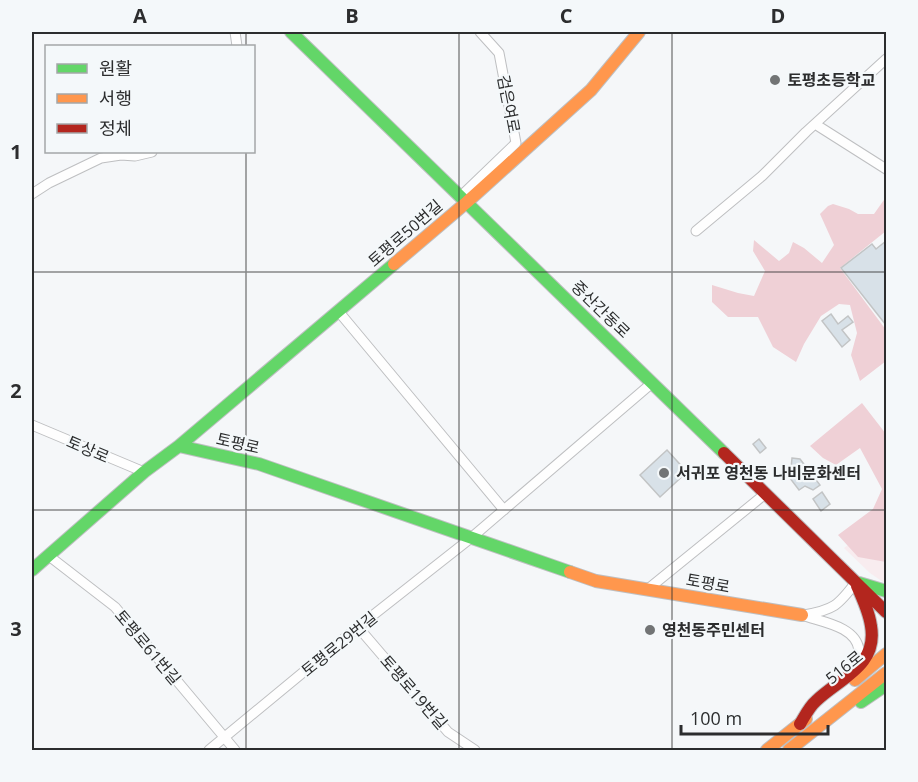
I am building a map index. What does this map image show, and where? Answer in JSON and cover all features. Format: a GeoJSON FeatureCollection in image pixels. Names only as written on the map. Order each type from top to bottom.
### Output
{"type":"FeatureCollection","features":[{"type":"Feature","properties":{"kind":"street","name":"중산간동로"},"geometry":{"type":"LineString","coordinates":[[291,32],[886,612]]}},
{"type":"Feature","properties":{"kind":"street","name":"검은여로"},"geometry":{"type":"LineString","coordinates":[[464,199],[516,143],[499,53],[480,32]]}},
{"type":"Feature","properties":{"kind":"street","name":"토평로50번길"},"geometry":{"type":"LineString","coordinates":[[179,446],[339,312],[464,199],[591,90],[639,32]]}},
{"type":"Feature","properties":{"kind":"street"},"geometry":{"type":"LineString","coordinates":[[696,231],[762,176],[886,59]]}},
{"type":"Feature","properties":{"kind":"street"},"geometry":{"type":"LineString","coordinates":[[815,124],[886,169]]}},
{"type":"Feature","properties":{"kind":"street"},"geometry":{"type":"LineString","coordinates":[[32,194],[49,183],[101,158],[148,153]]}},
{"type":"Feature","properties":{"kind":"street"},"geometry":{"type":"LineString","coordinates":[[339,312],[504,510]]}},
{"type":"Feature","properties":{"kind":"street"},"geometry":{"type":"LineString","coordinates":[[471,538],[652,383]]}},
{"type":"Feature","properties":{"kind":"street","name":"토상로"},"geometry":{"type":"LineString","coordinates":[[32,425],[144,472]]}},
{"type":"Feature","properties":{"kind":"street"},"geometry":{"type":"LineString","coordinates":[[32,570],[144,472],[179,446]]}},
{"type":"Feature","properties":{"kind":"street","name":"토평로"},"geometry":{"type":"LineString","coordinates":[[179,446],[259,464],[596,581],[802,615]]}},
{"type":"Feature","properties":{"kind":"street"},"geometry":{"type":"LineString","coordinates":[[648,589],[765,495]]}},
{"type":"Feature","properties":{"kind":"street","name":"토평로29번길"},"geometry":{"type":"LineString","coordinates":[[209,750],[358,627],[471,538]]}},
{"type":"Feature","properties":{"kind":"street","name":"토평로61번길"},"geometry":{"type":"LineString","coordinates":[[49,556],[115,607],[235,750]]}},
{"type":"Feature","properties":{"kind":"street"},"geometry":{"type":"LineString","coordinates":[[856,582],[886,591]]}},
{"type":"Feature","properties":{"kind":"street"},"geometry":{"type":"LineString","coordinates":[[802,615],[826,611],[842,601],[856,582]]}},
{"type":"Feature","properties":{"kind":"street"},"geometry":{"type":"LineString","coordinates":[[800,723],[816,701],[856,669],[868,656],[872,630],[856,582]]}},
{"type":"Feature","properties":{"kind":"street"},"geometry":{"type":"LineString","coordinates":[[802,615],[842,628],[853,636],[860,653],[856,669]]}},
{"type":"Feature","properties":{"kind":"street","name":"토평로19번길"},"geometry":{"type":"LineString","coordinates":[[358,627],[448,732],[475,750]]}},
{"type":"Feature","properties":{"kind":"street","name":"516로"},"geometry":{"type":"LineString","coordinates":[[767,750],[886,654]]}},
{"type":"Feature","properties":{"kind":"street","name":"516로"},"geometry":{"type":"LineString","coordinates":[[789,750],[886,673]]}},
{"type":"Feature","properties":{"kind":"street"},"geometry":{"type":"LineString","coordinates":[[802,740],[886,685]]}},
{"type":"Feature","properties":{"kind":"shaded area"},"geometry":{"type":"Polygon","coordinates":[[[886,197],[886,231],[840,268],[886,330],[886,361],[860,381],[851,355],[857,333],[850,305],[839,304],[821,316],[796,362],[773,347],[758,317],[728,317],[712,302],[712,285],[754,296],[765,271],[753,251],[754,240],[779,261],[789,253],[793,242],[822,263],[834,245],[820,214],[833,204],[858,214],[874,214],[886,197]]]}},
{"type":"Feature","properties":{"kind":"shaded area"},"geometry":{"type":"Polygon","coordinates":[[[862,403],[886,434],[886,562],[858,557],[838,535],[873,509],[882,489],[860,448],[836,465],[823,458],[810,446],[862,403]]]}},
{"type":"Feature","properties":{"kind":"shaded area"},"geometry":{"type":"Polygon","coordinates":[[[886,518],[886,584],[870,573],[844,548],[886,518]]]}},
{"type":"Feature","properties":{"kind":"building"},"geometry":{"type":"Polygon","coordinates":[[[886,241],[886,325],[841,268],[872,244],[876,249],[886,241]]]}},
{"type":"Feature","properties":{"kind":"building"},"geometry":{"type":"Polygon","coordinates":[[[831,314],[838,324],[848,316],[853,322],[842,330],[850,340],[842,347],[822,321],[831,314]]]}},
{"type":"Feature","properties":{"kind":"building"},"geometry":{"type":"Polygon","coordinates":[[[759,439],[766,448],[760,453],[753,444],[759,439]]]}},
{"type":"Feature","properties":{"kind":"building","name":"서귀포 영천동 나비문화센터"},"geometry":{"type":"Polygon","coordinates":[[[667,450],[687,472],[660,497],[640,475],[667,450]]]}},
{"type":"Feature","properties":{"kind":"building"},"geometry":{"type":"Polygon","coordinates":[[[792,458],[800,459],[820,485],[813,490],[805,486],[799,490],[786,473],[791,469],[792,458]]]}},
{"type":"Feature","properties":{"kind":"building"},"geometry":{"type":"Polygon","coordinates":[[[822,492],[830,504],[821,511],[813,499],[822,492]]]}},
{"type":"Feature","properties":{"kind":"traffic: fast"},"geometry":{"type":"LineString","coordinates":[[291,32],[724,453]]}},
{"type":"Feature","properties":{"kind":"traffic: fast"},"geometry":{"type":"LineString","coordinates":[[179,446],[394,264]]}},
{"type":"Feature","properties":{"kind":"traffic: fast"},"geometry":{"type":"LineString","coordinates":[[32,570],[144,472],[179,446],[259,464],[570,572]]}},
{"type":"Feature","properties":{"kind":"traffic: fast"},"geometry":{"type":"LineString","coordinates":[[859,583],[886,591]]}},
{"type":"Feature","properties":{"kind":"traffic: fast"},"geometry":{"type":"LineString","coordinates":[[861,702],[886,685]]}},
{"type":"Feature","properties":{"kind":"traffic: slow"},"geometry":{"type":"LineString","coordinates":[[394,264],[467,202],[591,90],[639,32]]}},
{"type":"Feature","properties":{"kind":"traffic: slow"},"geometry":{"type":"LineString","coordinates":[[570,572],[596,581],[802,615]]}},
{"type":"Feature","properties":{"kind":"traffic: slow"},"geometry":{"type":"LineString","coordinates":[[855,680],[886,654]]}},
{"type":"Feature","properties":{"kind":"traffic: slow"},"geometry":{"type":"LineString","coordinates":[[789,750],[886,673]]}},
{"type":"Feature","properties":{"kind":"traffic: slow"},"geometry":{"type":"LineString","coordinates":[[767,750],[806,719]]}},
{"type":"Feature","properties":{"kind":"traffic: jam"},"geometry":{"type":"LineString","coordinates":[[724,453],[886,612]]}},
{"type":"Feature","properties":{"kind":"traffic: jam"},"geometry":{"type":"LineString","coordinates":[[800,724],[814,703],[855,670],[869,651],[872,640],[871,626],[866,606],[857,586]]}},
{"type":"Feature","properties":{"kind":"place","name":"토평초등학교"},"geometry":{"type":"Point","coordinates":[775,80]}},
{"type":"Feature","properties":{"kind":"place","name":"서귀포 영천동 나비문화센터"},"geometry":{"type":"Point","coordinates":[664,473]}},
{"type":"Feature","properties":{"kind":"place","name":"영천동주민센터"},"geometry":{"type":"Point","coordinates":[650,630]}}]}
